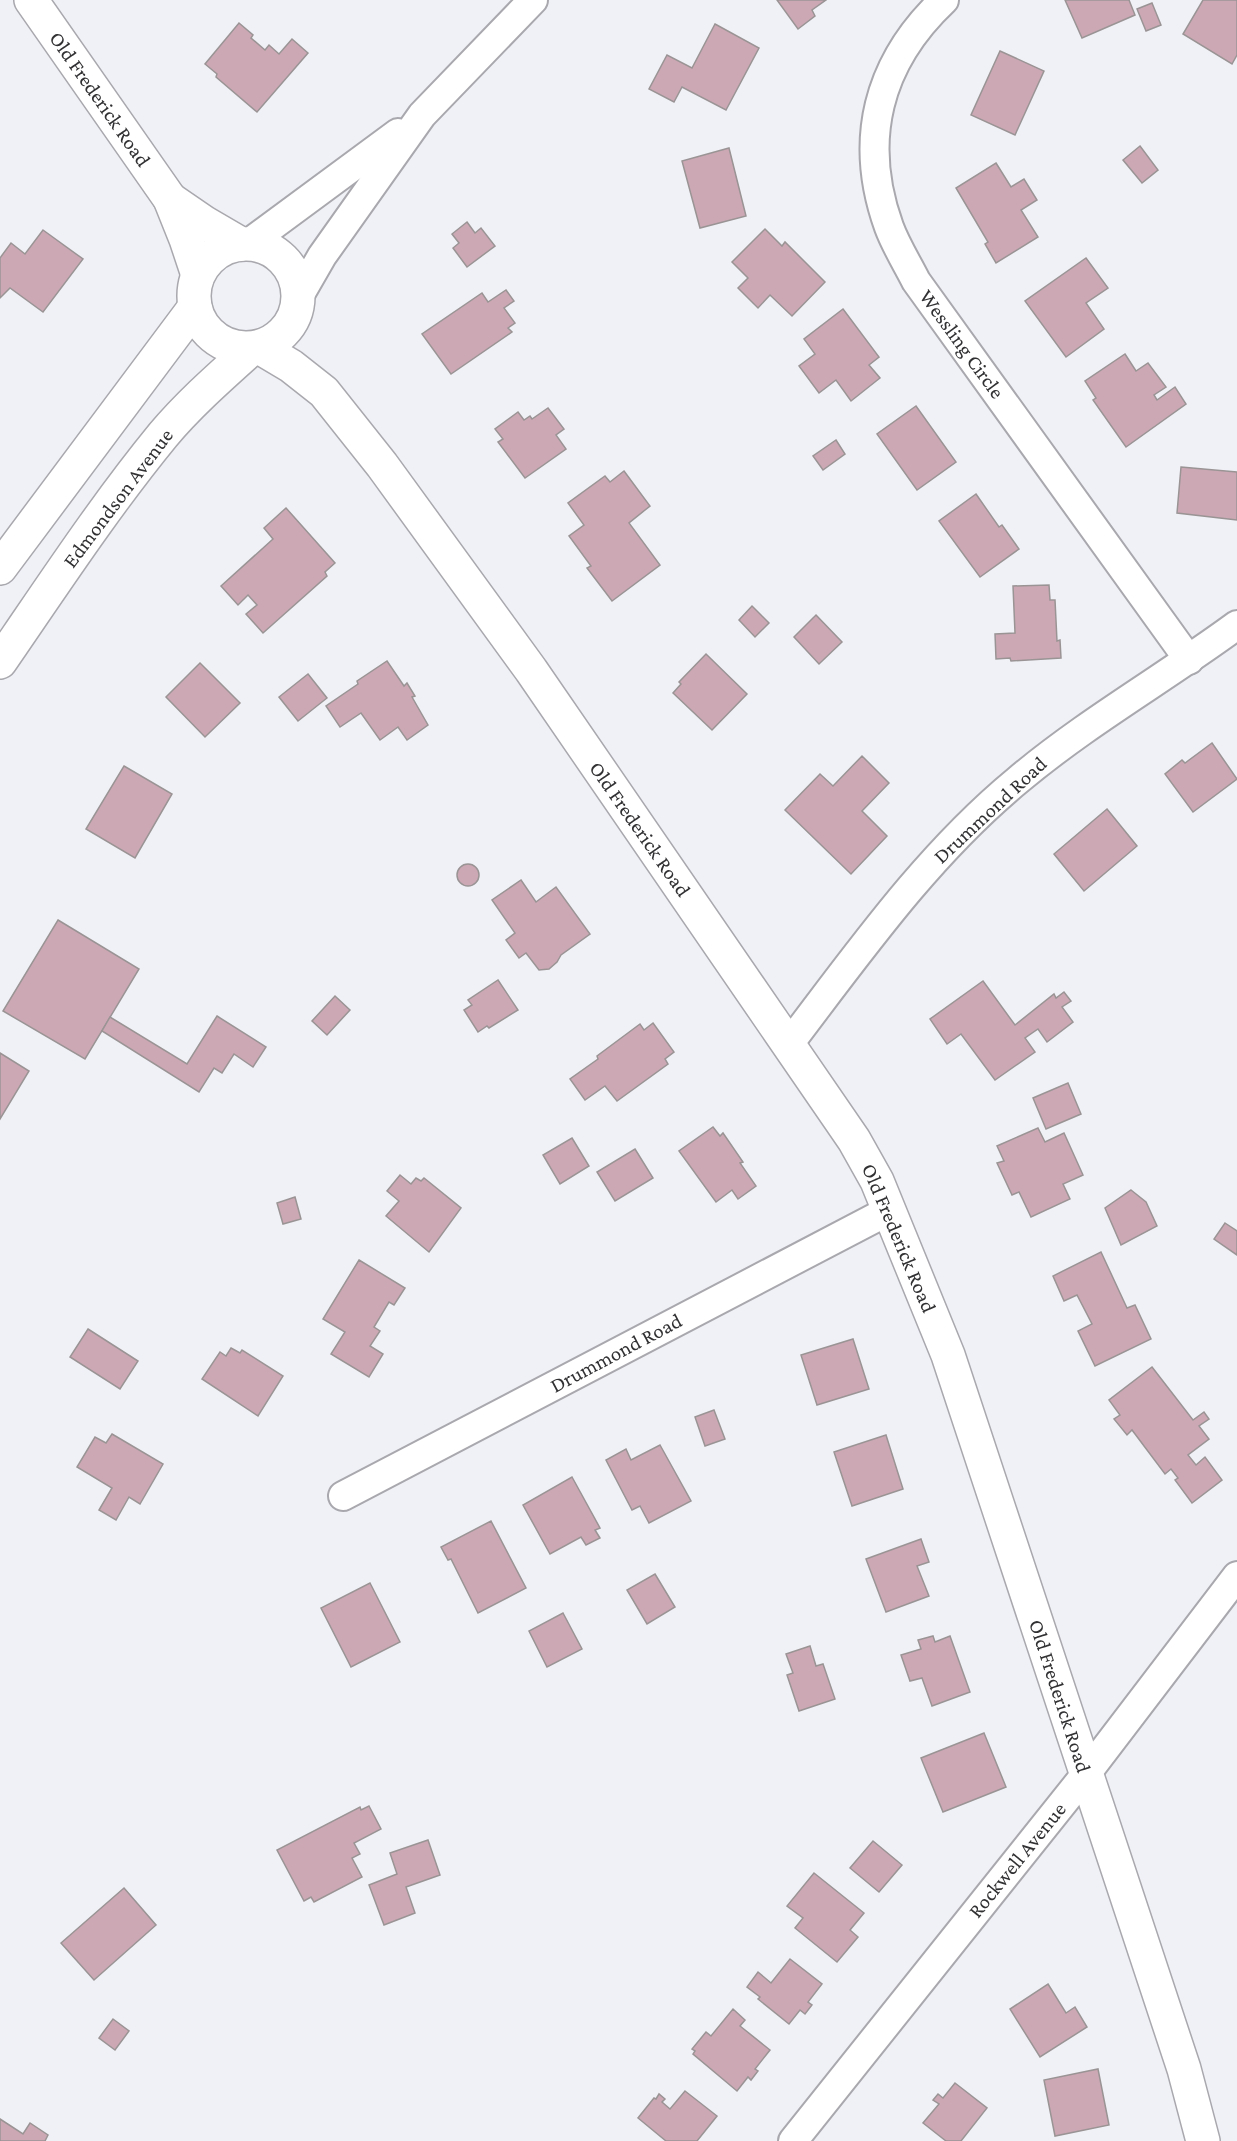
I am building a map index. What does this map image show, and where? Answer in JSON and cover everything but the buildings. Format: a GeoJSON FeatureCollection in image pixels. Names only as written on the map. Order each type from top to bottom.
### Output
{"type":"FeatureCollection","features":[{"type":"Feature","properties":{"kind":"street","name":"Old Frederick Road"},"geometry":{"type":"LineString","coordinates":[[31,0],[170,199],[198,275]]}},
{"type":"Feature","properties":{"kind":"street"},"geometry":{"type":"LineString","coordinates":[[422,116],[245,243],[224,249],[208,260],[198,275],[194,291],[195,307],[202,325],[215,339],[232,347],[255,348],[276,340],[289,327],[298,303],[322,256],[422,116],[533,0]]}},
{"type":"Feature","properties":{"kind":"street","name":"Wessling Circle"},"geometry":{"type":"LineString","coordinates":[[944,0],[900,52],[881,97],[873,141],[876,182],[890,229],[916,281],[1189,660]]}},
{"type":"Feature","properties":{"kind":"street","name":"Old Frederick Road"},"geometry":{"type":"LineString","coordinates":[[170,199],[205,223],[245,243]]}},
{"type":"Feature","properties":{"kind":"street"},"geometry":{"type":"LineString","coordinates":[[245,243],[268,248],[284,260],[295,276],[298,303]]}},
{"type":"Feature","properties":{"kind":"street","name":"Old Frederick Road"},"geometry":{"type":"LineString","coordinates":[[298,303],[308,352],[324,392]]}},
{"type":"Feature","properties":{"kind":"street"},"geometry":{"type":"LineString","coordinates":[[0,568],[195,307]]}},
{"type":"Feature","properties":{"kind":"street","name":"Old Frederick Road"},"geometry":{"type":"LineString","coordinates":[[255,348],[291,366],[324,392],[382,465],[531,670],[789,1044],[854,1140],[878,1181],[948,1355],[1184,2069],[1203,2141]]}},
{"type":"Feature","properties":{"kind":"street","name":"Edmondson Avenue"},"geometry":{"type":"LineString","coordinates":[[0,662],[114,497],[165,433],[214,381],[255,348]]}},
{"type":"Feature","properties":{"kind":"street","name":"Drummond Road"},"geometry":{"type":"LineString","coordinates":[[789,1044],[887,918],[957,836],[1016,781],[1069,739],[1189,660],[1237,625]]}},
{"type":"Feature","properties":{"kind":"street","name":"Drummond Road"},"geometry":{"type":"LineString","coordinates":[[343,1496],[890,1210]]}},
{"type":"Feature","properties":{"kind":"street","name":"Rockwell Avenue"},"geometry":{"type":"LineString","coordinates":[[793,2141],[1086,1774],[1237,1576]]}}]}
